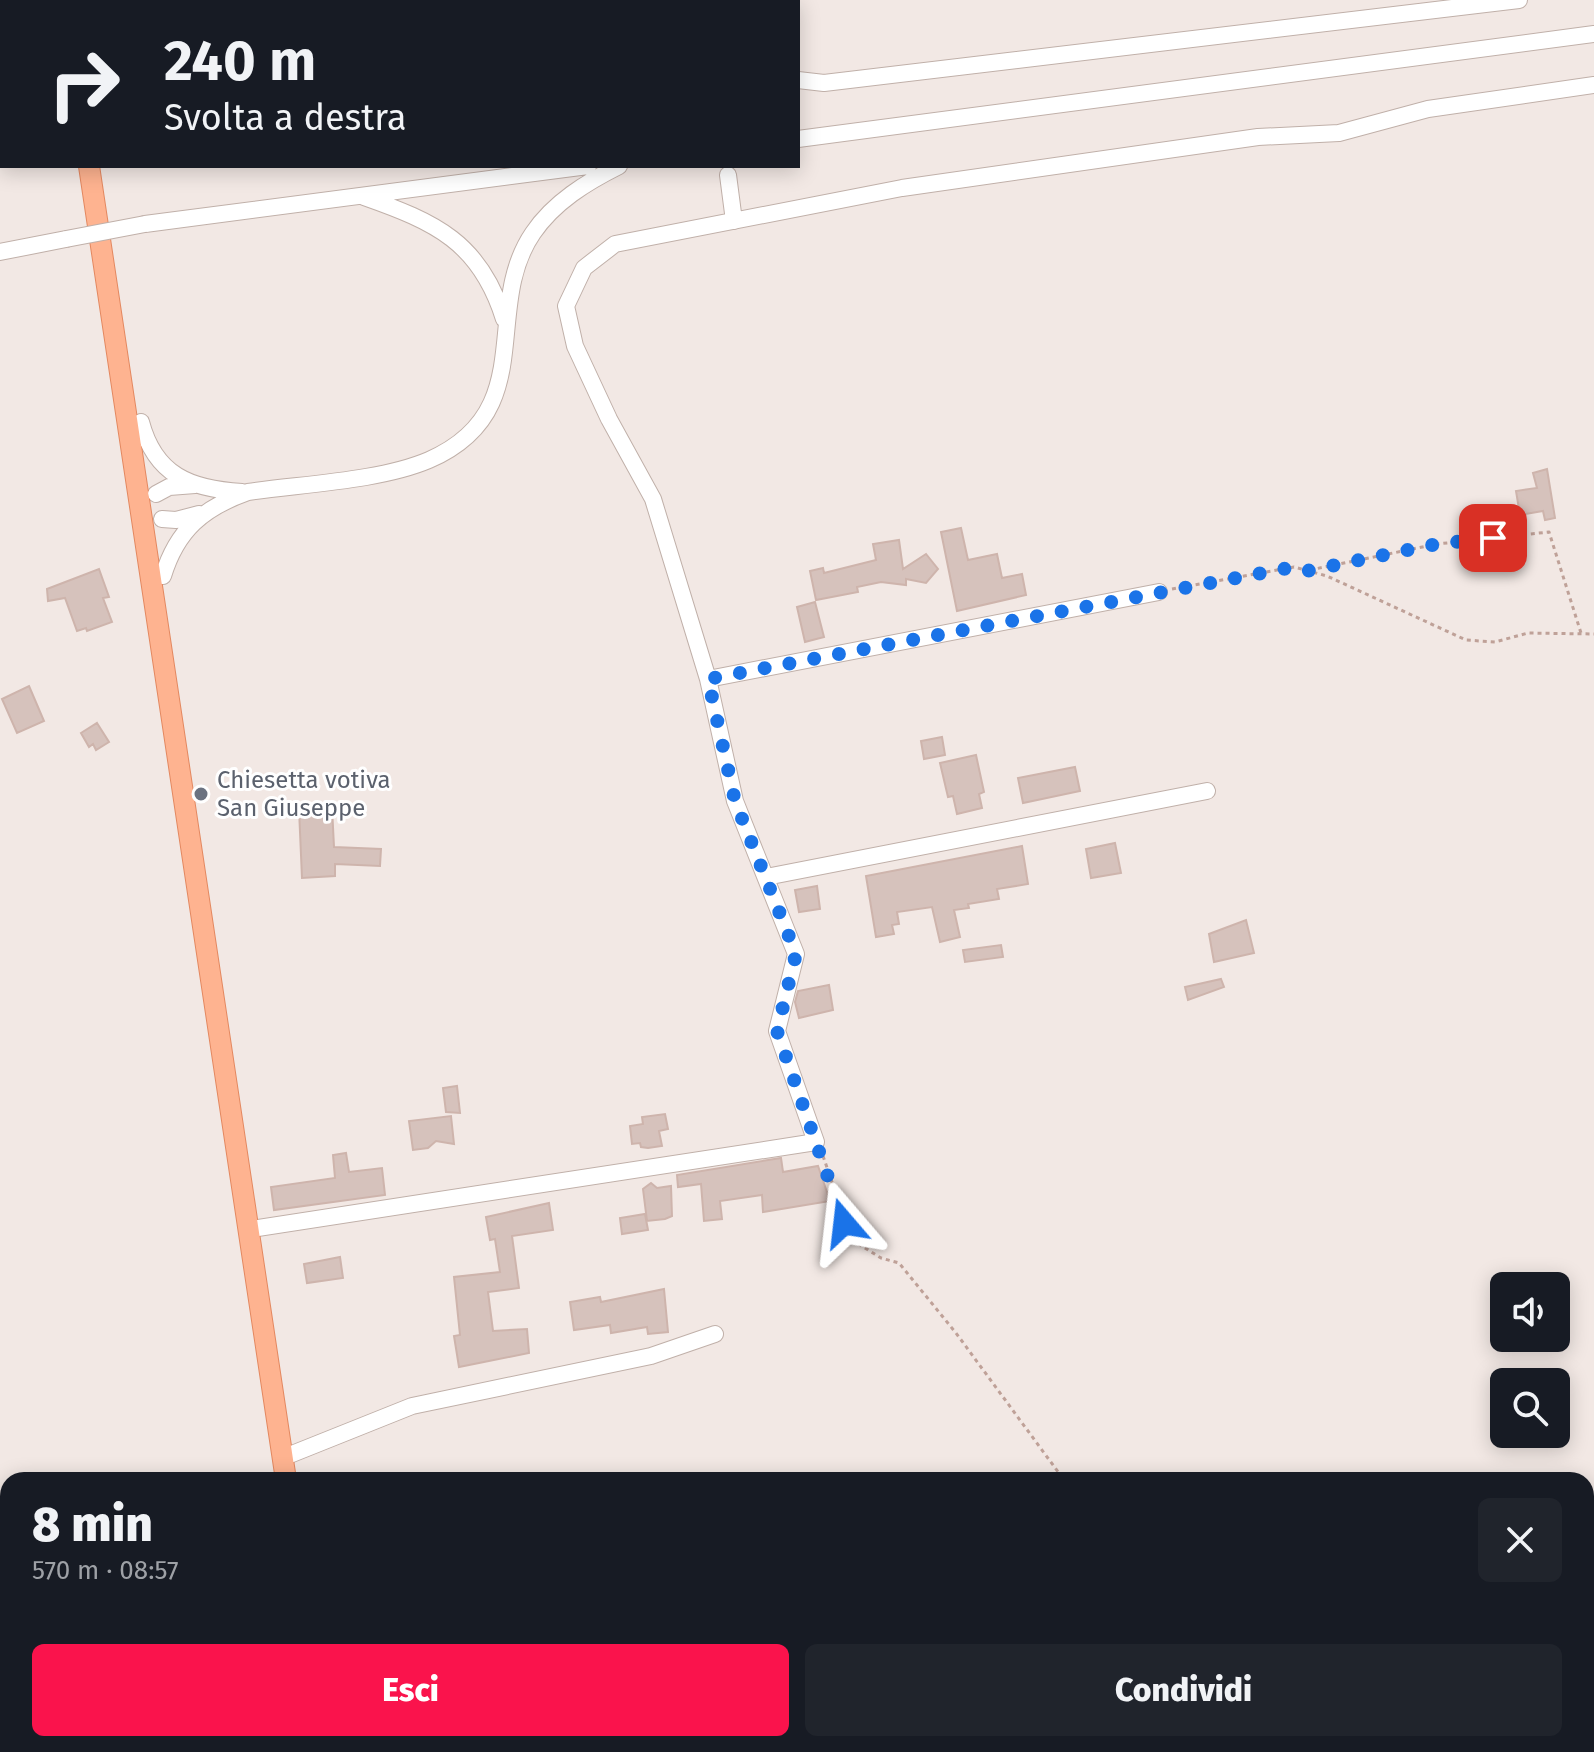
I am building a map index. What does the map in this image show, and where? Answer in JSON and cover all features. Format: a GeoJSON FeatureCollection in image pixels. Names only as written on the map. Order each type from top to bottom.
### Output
{"type":"FeatureCollection","features":[{"type":"Feature","properties":{"kind":"main road"},"geometry":{"type":"LineString","coordinates":[[89,168],[251,1229],[285,1472]]}},
{"type":"Feature","properties":{"kind":"street"},"geometry":{"type":"LineString","coordinates":[[800,80],[824,83],[1519,0]]}},
{"type":"Feature","properties":{"kind":"street"},"geometry":{"type":"LineString","coordinates":[[800,139],[1594,34]]}},
{"type":"Feature","properties":{"kind":"street"},"geometry":{"type":"LineString","coordinates":[[251,1229],[816,1142],[777,1031],[796,954],[735,801],[708,679],[653,499],[609,419],[575,346],[566,306],[584,268],[615,244],[902,188],[1153,150],[1258,137],[1339,133],[1428,109],[1594,85]]}},
{"type":"Feature","properties":{"kind":"street"},"geometry":{"type":"LineString","coordinates":[[0,252],[145,224],[573,168]]}},
{"type":"Feature","properties":{"kind":"street"},"geometry":{"type":"LineString","coordinates":[[162,519],[176,520],[248,492],[400,470],[430,460],[459,442],[478,424],[498,390],[510,299],[518,266],[533,233],[563,201],[592,179],[615,168]]}},
{"type":"Feature","properties":{"kind":"street"},"geometry":{"type":"LineString","coordinates":[[728,175],[734,221]]}},
{"type":"Feature","properties":{"kind":"street"},"geometry":{"type":"LineString","coordinates":[[360,196],[414,214],[444,230],[465,249],[486,274],[508,332]]}},
{"type":"Feature","properties":{"kind":"street"},"geometry":{"type":"LineString","coordinates":[[141,422],[154,457],[175,474],[200,485]]}},
{"type":"Feature","properties":{"kind":"street"},"geometry":{"type":"LineString","coordinates":[[156,494],[182,485],[248,492]]}},
{"type":"Feature","properties":{"kind":"street"},"geometry":{"type":"LineString","coordinates":[[163,576],[179,536],[210,509]]}},
{"type":"Feature","properties":{"kind":"street"},"geometry":{"type":"LineString","coordinates":[[708,679],[1159,592]]}},
{"type":"Feature","properties":{"kind":"street"},"geometry":{"type":"LineString","coordinates":[[766,877],[1207,791]]}},
{"type":"Feature","properties":{"kind":"street"},"geometry":{"type":"LineString","coordinates":[[282,1458],[412,1406],[651,1356],[715,1334]]}},
{"type":"Feature","properties":{"kind":"path"},"geometry":{"type":"LineString","coordinates":[[1307,571],[1437,544],[1549,532],[1581,633]]}},
{"type":"Feature","properties":{"kind":"path"},"geometry":{"type":"LineString","coordinates":[[1159,592],[1294,567],[1327,576],[1466,640],[1495,642],[1528,633],[1594,634]]}},
{"type":"Feature","properties":{"kind":"path"},"geometry":{"type":"LineString","coordinates":[[816,1142],[852,1240],[881,1258],[899,1263],[1058,1472]]}},
{"type":"Feature","properties":{"kind":"building"},"geometry":{"type":"Polygon","coordinates":[[[1547,469],[1555,518],[1545,520],[1543,511],[1520,515],[1516,491],[1537,488],[1533,473],[1547,469]]]}},
{"type":"Feature","properties":{"kind":"building"},"geometry":{"type":"Polygon","coordinates":[[[961,528],[968,560],[997,554],[1002,578],[1022,574],[1026,595],[957,611],[941,532],[961,528]]]}},
{"type":"Feature","properties":{"kind":"building"},"geometry":{"type":"Polygon","coordinates":[[[899,540],[903,569],[926,554],[938,569],[926,583],[906,579],[906,585],[881,582],[857,587],[858,592],[816,600],[810,571],[823,568],[824,573],[876,560],[873,544],[899,540]]]}},
{"type":"Feature","properties":{"kind":"building"},"geometry":{"type":"Polygon","coordinates":[[[99,569],[109,597],[103,598],[112,622],[87,631],[86,628],[77,631],[65,598],[48,601],[47,589],[99,569]]]}},
{"type":"Feature","properties":{"kind":"building"},"geometry":{"type":"Polygon","coordinates":[[[815,602],[824,637],[805,642],[797,607],[815,602]]]}},
{"type":"Feature","properties":{"kind":"building"},"geometry":{"type":"Polygon","coordinates":[[[29,686],[44,721],[17,733],[2,699],[29,686]]]}},
{"type":"Feature","properties":{"kind":"building"},"geometry":{"type":"Polygon","coordinates":[[[97,723],[109,742],[96,750],[93,744],[89,747],[81,733],[97,723]]]}},
{"type":"Feature","properties":{"kind":"building"},"geometry":{"type":"Polygon","coordinates":[[[942,737],[945,755],[924,759],[921,741],[942,737]]]}},
{"type":"Feature","properties":{"kind":"building"},"geometry":{"type":"Polygon","coordinates":[[[976,755],[984,792],[979,794],[982,808],[957,814],[953,796],[948,797],[940,763],[976,755]]]}},
{"type":"Feature","properties":{"kind":"building"},"geometry":{"type":"Polygon","coordinates":[[[1075,767],[1080,791],[1023,803],[1018,778],[1075,767]]]}},
{"type":"Feature","properties":{"kind":"building"},"geometry":{"type":"Polygon","coordinates":[[[332,807],[334,847],[381,849],[380,866],[335,864],[335,876],[302,878],[299,809],[332,807]]]}},
{"type":"Feature","properties":{"kind":"building"},"geometry":{"type":"Polygon","coordinates":[[[1115,843],[1121,873],[1091,878],[1086,849],[1115,843]]]}},
{"type":"Feature","properties":{"kind":"building"},"geometry":{"type":"Polygon","coordinates":[[[1022,846],[1028,884],[997,889],[999,899],[968,904],[969,908],[954,910],[960,937],[940,942],[932,907],[897,912],[899,924],[892,925],[894,934],[876,937],[866,876],[1022,846]]]}},
{"type":"Feature","properties":{"kind":"building"},"geometry":{"type":"Polygon","coordinates":[[[817,886],[820,909],[799,912],[795,890],[817,886]]]}},
{"type":"Feature","properties":{"kind":"building"},"geometry":{"type":"Polygon","coordinates":[[[1246,920],[1254,953],[1214,962],[1209,934],[1246,920]]]}},
{"type":"Feature","properties":{"kind":"building"},"geometry":{"type":"Polygon","coordinates":[[[1001,945],[1003,957],[965,962],[963,950],[1001,945]]]}},
{"type":"Feature","properties":{"kind":"building"},"geometry":{"type":"Polygon","coordinates":[[[1221,979],[1224,987],[1188,1000],[1185,987],[1221,979]]]}},
{"type":"Feature","properties":{"kind":"building"},"geometry":{"type":"Polygon","coordinates":[[[829,985],[833,1010],[799,1018],[795,1002],[798,991],[829,985]]]}},
{"type":"Feature","properties":{"kind":"building"},"geometry":{"type":"Polygon","coordinates":[[[457,1086],[460,1113],[446,1112],[443,1088],[457,1086]]]}},
{"type":"Feature","properties":{"kind":"building"},"geometry":{"type":"Polygon","coordinates":[[[665,1114],[668,1129],[659,1131],[662,1146],[648,1148],[641,1147],[640,1143],[632,1144],[630,1126],[643,1124],[642,1117],[665,1114]]]}},
{"type":"Feature","properties":{"kind":"building"},"geometry":{"type":"Polygon","coordinates":[[[451,1116],[454,1144],[436,1141],[428,1148],[413,1150],[409,1121],[451,1116]]]}},
{"type":"Feature","properties":{"kind":"building"},"geometry":{"type":"Polygon","coordinates":[[[346,1153],[349,1172],[382,1168],[385,1195],[274,1210],[271,1187],[335,1178],[333,1155],[346,1153]]]}},
{"type":"Feature","properties":{"kind":"building"},"geometry":{"type":"Polygon","coordinates":[[[781,1158],[783,1172],[818,1166],[830,1201],[763,1212],[762,1195],[720,1201],[722,1219],[704,1221],[701,1184],[678,1187],[677,1175],[781,1158]]]}},
{"type":"Feature","properties":{"kind":"building"},"geometry":{"type":"Polygon","coordinates":[[[651,1183],[657,1188],[671,1186],[672,1216],[647,1221],[643,1189],[651,1183]]]}},
{"type":"Feature","properties":{"kind":"building"},"geometry":{"type":"Polygon","coordinates":[[[549,1203],[553,1230],[512,1236],[519,1288],[488,1292],[493,1331],[527,1329],[529,1353],[459,1367],[454,1336],[460,1335],[454,1277],[500,1272],[495,1239],[490,1240],[486,1217],[549,1203]]]}},
{"type":"Feature","properties":{"kind":"building"},"geometry":{"type":"Polygon","coordinates":[[[645,1214],[648,1230],[622,1234],[620,1218],[645,1214]]]}},
{"type":"Feature","properties":{"kind":"building"},"geometry":{"type":"Polygon","coordinates":[[[340,1257],[343,1278],[307,1283],[304,1264],[340,1257]]]}},
{"type":"Feature","properties":{"kind":"building"},"geometry":{"type":"Polygon","coordinates":[[[664,1289],[668,1332],[648,1334],[647,1327],[611,1333],[610,1325],[574,1330],[570,1302],[600,1297],[601,1302],[664,1289]]]}},
{"type":"Feature","properties":{"kind":"place","name":"Chiesetta votiva San Giuseppe"},"geometry":{"type":"Point","coordinates":[201,794]}},
{"type":"Feature","properties":{"kind":"route"},"geometry":{"type":"LineString","coordinates":[[844,1223],[777,1031],[796,954],[735,801],[708,679],[1294,567],[1307,571],[1437,544],[1493,538]]}}]}
